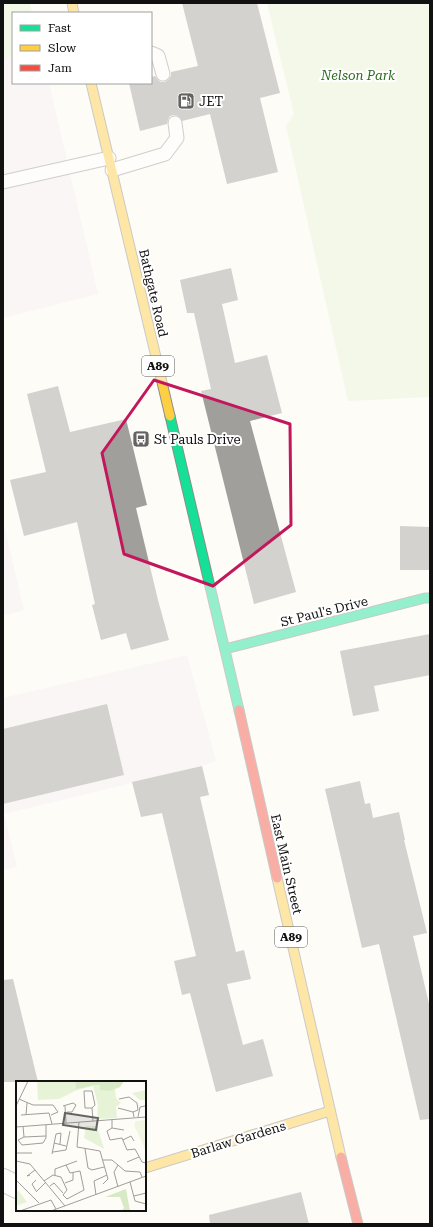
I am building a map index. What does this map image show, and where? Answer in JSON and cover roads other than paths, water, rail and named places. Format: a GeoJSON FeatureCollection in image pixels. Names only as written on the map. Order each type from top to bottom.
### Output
{"type":"FeatureCollection","features":[{"type":"Feature","properties":{"kind":"main road","name":"Bathgate Road"},"geometry":{"type":"LineString","coordinates":[[91,84],[225,649]]}},
{"type":"Feature","properties":{"kind":"main road","name":"St Paul's Drive"},"geometry":{"type":"LineString","coordinates":[[225,649],[425,598],[430,598]]}},
{"type":"Feature","properties":{"kind":"main road","name":"East Main Street"},"geometry":{"type":"LineString","coordinates":[[225,649],[330,1111],[358,1224]]}},
{"type":"Feature","properties":{"kind":"main road","name":"Barlaw Gardens"},"geometry":{"type":"LineString","coordinates":[[146,1168],[330,1111]]}},
{"type":"Feature","properties":{"kind":"street"},"geometry":{"type":"LineString","coordinates":[[3,1180],[16,1186]]}},
{"type":"Feature","properties":{"kind":"lane"},"geometry":{"type":"LineString","coordinates":[[152,53],[158,56],[163,74]]}},
{"type":"Feature","properties":{"kind":"lane"},"geometry":{"type":"LineString","coordinates":[[3,182],[165,154],[177,138],[175,123]]}},
{"type":"Feature","properties":{"kind":"place","name":"JET"},"geometry":{"type":"Point","coordinates":[186,101]}},
{"type":"Feature","properties":{"kind":"place","name":"St Pauls Drive"},"geometry":{"type":"Point","coordinates":[141,439]}},
{"type":"Feature","properties":{"kind":"park label","name":"Nelson Park"},"geometry":{"type":"Point","coordinates":[358,75]}}]}
